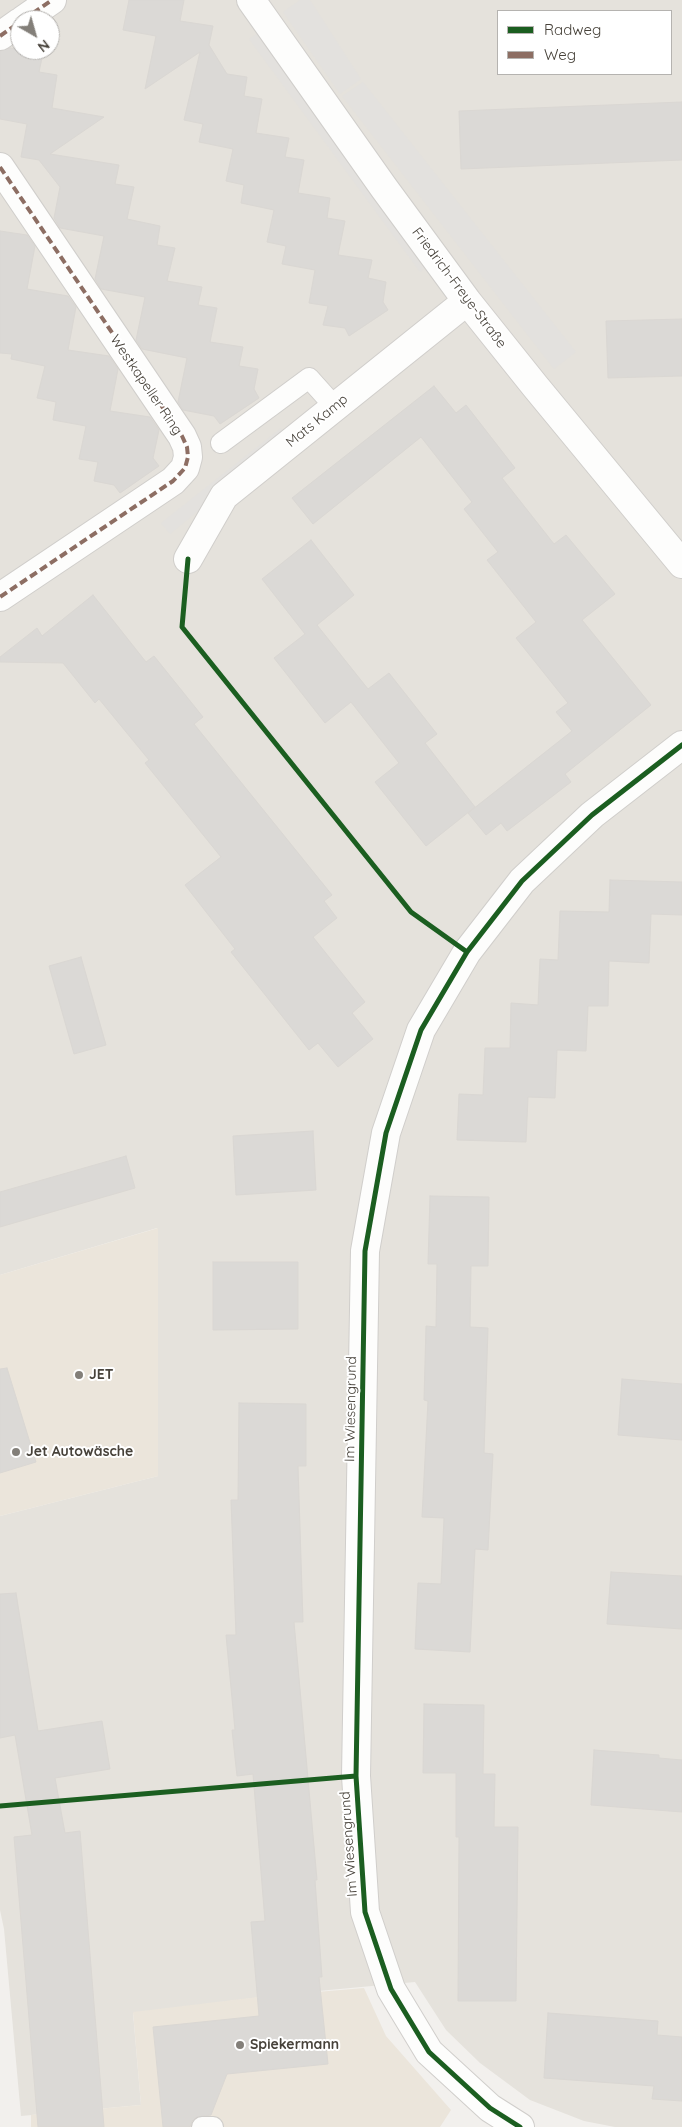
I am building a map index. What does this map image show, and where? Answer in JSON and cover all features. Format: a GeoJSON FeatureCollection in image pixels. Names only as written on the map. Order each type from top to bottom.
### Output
{"type":"FeatureCollection","features":[{"type":"Feature","properties":{"kind":"street"},"geometry":{"type":"LineString","coordinates":[[37,10],[52,0]]}},
{"type":"Feature","properties":{"kind":"street","name":"Friedrich-Freye-Straße"},"geometry":{"type":"LineString","coordinates":[[251,0],[384,188],[467,301],[682,564]]}},
{"type":"Feature","properties":{"kind":"street","name":"Westkapeller Ring"},"geometry":{"type":"LineString","coordinates":[[0,167],[182,436],[187,447],[188,457],[185,468],[172,481],[0,597]]}},
{"type":"Feature","properties":{"kind":"street","name":"Mats Kamp"},"geometry":{"type":"LineString","coordinates":[[188,559],[224,496],[467,301]]}},
{"type":"Feature","properties":{"kind":"street","name":"Im Wiesengrund"},"geometry":{"type":"LineString","coordinates":[[520,2127],[490,2108],[429,2052],[391,1989],[365,1912],[356,1776],[365,1250],[389,1123],[421,1030],[466,952],[522,881],[592,815],[682,745]]}},
{"type":"Feature","properties":{"kind":"lane"},"geometry":{"type":"LineString","coordinates":[[221,443],[309,378],[335,407]]}},
{"type":"Feature","properties":{"kind":"lane"},"geometry":{"type":"LineString","coordinates":[[202,2127],[213,2127]]}},
{"type":"Feature","properties":{"kind":"shaded area"},"geometry":{"type":"Polygon","coordinates":[[[0,0],[682,0],[682,2127],[615,2127],[584,2121],[530,2100],[480,2063],[446,2030],[415,1982],[286,1994],[133,2013],[141,2105],[21,2116],[4,1929],[0,1910],[0,1516],[158,1476],[157,1228],[0,1275],[0,0]]]}},
{"type":"Feature","properties":{"kind":"shaded area"},"geometry":{"type":"Polygon","coordinates":[[[300,0],[310,0],[361,79],[340,94],[283,12],[300,0]]]}},
{"type":"Feature","properties":{"kind":"shaded area"},"geometry":{"type":"Polygon","coordinates":[[[261,31],[430,264],[420,272],[249,39],[261,31]]]}},
{"type":"Feature","properties":{"kind":"shaded area"},"geometry":{"type":"Polygon","coordinates":[[[363,82],[576,352],[554,369],[342,96],[363,82]]]}},
{"type":"Feature","properties":{"kind":"shaded area"},"geometry":{"type":"Polygon","coordinates":[[[281,428],[289,437],[170,534],[161,523],[281,428]]]}},
{"type":"Feature","properties":{"kind":"shaded area","name":"JET"},"geometry":{"type":"Polygon","coordinates":[[[158,1228],[158,1476],[0,1516],[0,1275],[158,1228]]]}},
{"type":"Feature","properties":{"kind":"shaded area"},"geometry":{"type":"Polygon","coordinates":[[[364,1988],[386,2036],[451,2110],[440,2127],[31,2127],[31,2115],[141,2105],[133,2012],[258,1997],[364,1988]]]}},
{"type":"Feature","properties":{"kind":"building"},"geometry":{"type":"Polygon","coordinates":[[[129,0],[184,0],[180,21],[213,26],[209,45],[227,74],[247,77],[244,96],[262,99],[256,133],[289,138],[285,157],[304,160],[298,193],[330,198],[327,218],[345,221],[338,255],[372,260],[368,278],[386,282],[383,302],[388,310],[349,336],[345,328],[323,325],[328,306],[309,303],[315,270],[282,264],[286,246],[267,242],[274,210],[241,203],[244,185],[226,181],[233,149],[199,142],[203,124],[184,120],[200,52],[145,89],[156,36],[123,30],[129,0]]]}},
{"type":"Feature","properties":{"kind":"building"},"geometry":{"type":"Polygon","coordinates":[[[10,48],[10,60],[42,60],[39,72],[57,75],[52,108],[104,117],[50,154],[119,165],[115,184],[134,187],[127,219],[160,226],[157,245],[175,248],[167,281],[202,287],[198,305],[217,308],[210,342],[243,347],[239,366],[258,369],[254,389],[259,398],[220,424],[214,416],[183,410],[178,402],[187,358],[142,349],[136,340],[145,297],[101,289],[95,279],[104,236],[60,228],[54,218],[60,187],[39,160],[21,157],[27,124],[0,119],[0,51],[10,48]]]}},
{"type":"Feature","properties":{"kind":"building"},"geometry":{"type":"Polygon","coordinates":[[[682,102],[682,160],[461,169],[459,111],[682,102]]]}},
{"type":"Feature","properties":{"kind":"building"},"geometry":{"type":"Polygon","coordinates":[[[0,231],[27,235],[35,246],[27,289],[68,296],[76,307],[68,350],[109,356],[118,369],[110,411],[150,417],[159,430],[153,458],[159,466],[120,493],[114,485],[94,481],[98,462],[79,459],[86,426],[53,420],[56,402],[37,398],[45,366],[11,359],[12,354],[0,353],[0,231]]]}},
{"type":"Feature","properties":{"kind":"building"},"geometry":{"type":"Polygon","coordinates":[[[682,319],[682,376],[608,378],[606,321],[682,319]]]}},
{"type":"Feature","properties":{"kind":"building"},"geometry":{"type":"Polygon","coordinates":[[[434,386],[456,413],[466,405],[515,468],[502,478],[554,544],[566,535],[615,594],[582,620],[651,705],[565,774],[571,782],[507,831],[501,823],[486,835],[468,813],[572,731],[556,712],[568,703],[516,638],[536,622],[487,560],[498,552],[464,509],[472,502],[421,437],[313,524],[292,498],[434,386]]]}},
{"type":"Feature","properties":{"kind":"building"},"geometry":{"type":"Polygon","coordinates":[[[311,540],[354,595],[317,625],[368,689],[389,673],[437,734],[425,743],[475,807],[426,846],[375,782],[399,763],[351,702],[325,723],[274,658],[305,634],[262,579],[311,540]]]}},
{"type":"Feature","properties":{"kind":"building"},"geometry":{"type":"Polygon","coordinates":[[[93,595],[146,662],[154,656],[203,717],[194,724],[332,895],[324,901],[337,918],[313,937],[365,1002],[352,1013],[373,1039],[338,1067],[318,1043],[309,1050],[231,952],[235,949],[185,885],[221,857],[145,763],[149,760],[99,699],[95,703],[63,663],[0,662],[0,657],[37,628],[42,636],[93,595]]]}},
{"type":"Feature","properties":{"kind":"building"},"geometry":{"type":"Polygon","coordinates":[[[610,880],[682,882],[682,915],[651,914],[649,963],[609,961],[608,1006],[588,1006],[586,1051],[557,1050],[555,1098],[528,1097],[526,1142],[457,1140],[459,1094],[483,1095],[485,1048],[510,1048],[511,1003],[538,1005],[540,959],[558,960],[560,911],[609,912],[610,880]]]}},
{"type":"Feature","properties":{"kind":"building"},"geometry":{"type":"Polygon","coordinates":[[[81,957],[106,1045],[74,1054],[49,966],[81,957]]]}},
{"type":"Feature","properties":{"kind":"building"},"geometry":{"type":"Polygon","coordinates":[[[313,1131],[316,1190],[236,1195],[233,1136],[313,1131]]]}},
{"type":"Feature","properties":{"kind":"building"},"geometry":{"type":"Polygon","coordinates":[[[126,1156],[135,1188],[0,1227],[0,1192],[126,1156]]]}},
{"type":"Feature","properties":{"kind":"building"},"geometry":{"type":"Polygon","coordinates":[[[430,1196],[489,1197],[488,1266],[471,1266],[470,1327],[488,1328],[484,1453],[493,1454],[488,1550],[475,1549],[470,1652],[415,1649],[418,1583],[441,1584],[444,1518],[422,1517],[428,1401],[424,1400],[426,1326],[436,1327],[437,1264],[428,1264],[430,1196]]]}},
{"type":"Feature","properties":{"kind":"building"},"geometry":{"type":"Polygon","coordinates":[[[213,1262],[298,1262],[298,1329],[213,1330],[213,1262]]]}},
{"type":"Feature","properties":{"kind":"building"},"geometry":{"type":"Polygon","coordinates":[[[7,1368],[36,1462],[0,1473],[0,1369],[7,1368]]]}},
{"type":"Feature","properties":{"kind":"building"},"geometry":{"type":"Polygon","coordinates":[[[622,1379],[682,1384],[682,1440],[618,1435],[622,1379]]]}},
{"type":"Feature","properties":{"kind":"building"},"geometry":{"type":"Polygon","coordinates":[[[239,1403],[306,1404],[306,1466],[298,1466],[303,1622],[294,1622],[317,1880],[315,1880],[322,1977],[319,1977],[328,2064],[227,2074],[211,2115],[197,2117],[192,2121],[190,2127],[163,2127],[153,2027],[259,2016],[251,1922],[265,1921],[253,1774],[237,1776],[232,1730],[235,1730],[226,1635],[236,1635],[231,1500],[238,1500],[239,1403]]]}},
{"type":"Feature","properties":{"kind":"building"},"geometry":{"type":"Polygon","coordinates":[[[611,1572],[682,1576],[682,1629],[607,1624],[611,1572]]]}},
{"type":"Feature","properties":{"kind":"building"},"geometry":{"type":"Polygon","coordinates":[[[16,1593],[38,1731],[102,1721],[110,1769],[55,1778],[65,1833],[80,1831],[104,2127],[38,2127],[14,1837],[32,1835],[15,1735],[0,1738],[0,1594],[16,1593]]]}},
{"type":"Feature","properties":{"kind":"building"},"geometry":{"type":"Polygon","coordinates":[[[424,1704],[484,1705],[483,1774],[495,1774],[494,1827],[518,1827],[516,2001],[458,2001],[459,1837],[456,1837],[456,1773],[423,1773],[424,1704]]]}},
{"type":"Feature","properties":{"kind":"building"},"geometry":{"type":"Polygon","coordinates":[[[594,1750],[659,1755],[659,1758],[682,1760],[682,1812],[591,1805],[594,1750]]]}},
{"type":"Feature","properties":{"kind":"building"},"geometry":{"type":"Polygon","coordinates":[[[548,2013],[658,2021],[657,2035],[682,2037],[682,2101],[652,2099],[654,2086],[544,2078],[548,2013]]]}},
{"type":"Feature","properties":{"kind":"marked path"},"geometry":{"type":"LineString","coordinates":[[38,10],[52,0]]}},
{"type":"Feature","properties":{"kind":"marked path"},"geometry":{"type":"LineString","coordinates":[[0,36],[10,29]]}},
{"type":"Feature","properties":{"kind":"marked path"},"geometry":{"type":"LineString","coordinates":[[0,167],[182,436],[187,447],[188,457],[185,468],[173,481],[0,597]]}},
{"type":"Feature","properties":{"kind":"cycle path"},"geometry":{"type":"LineString","coordinates":[[188,559],[182,627],[411,912],[467,952]]}},
{"type":"Feature","properties":{"kind":"cycle path"},"geometry":{"type":"LineString","coordinates":[[520,2127],[490,2108],[429,2052],[391,1989],[365,1912],[356,1776],[365,1251],[386,1133],[421,1030],[467,952],[522,881],[592,815],[682,745]]}},
{"type":"Feature","properties":{"kind":"cycle path"},"geometry":{"type":"LineString","coordinates":[[0,1806],[356,1776]]}},
{"type":"Feature","properties":{"kind":"place","name":"JET"},"geometry":{"type":"Point","coordinates":[79,1375]}},
{"type":"Feature","properties":{"kind":"place","name":"Jet Autowäsche"},"geometry":{"type":"Point","coordinates":[16,1452]}},
{"type":"Feature","properties":{"kind":"place","name":"Spiekermann"},"geometry":{"type":"Point","coordinates":[240,2045]}}]}
